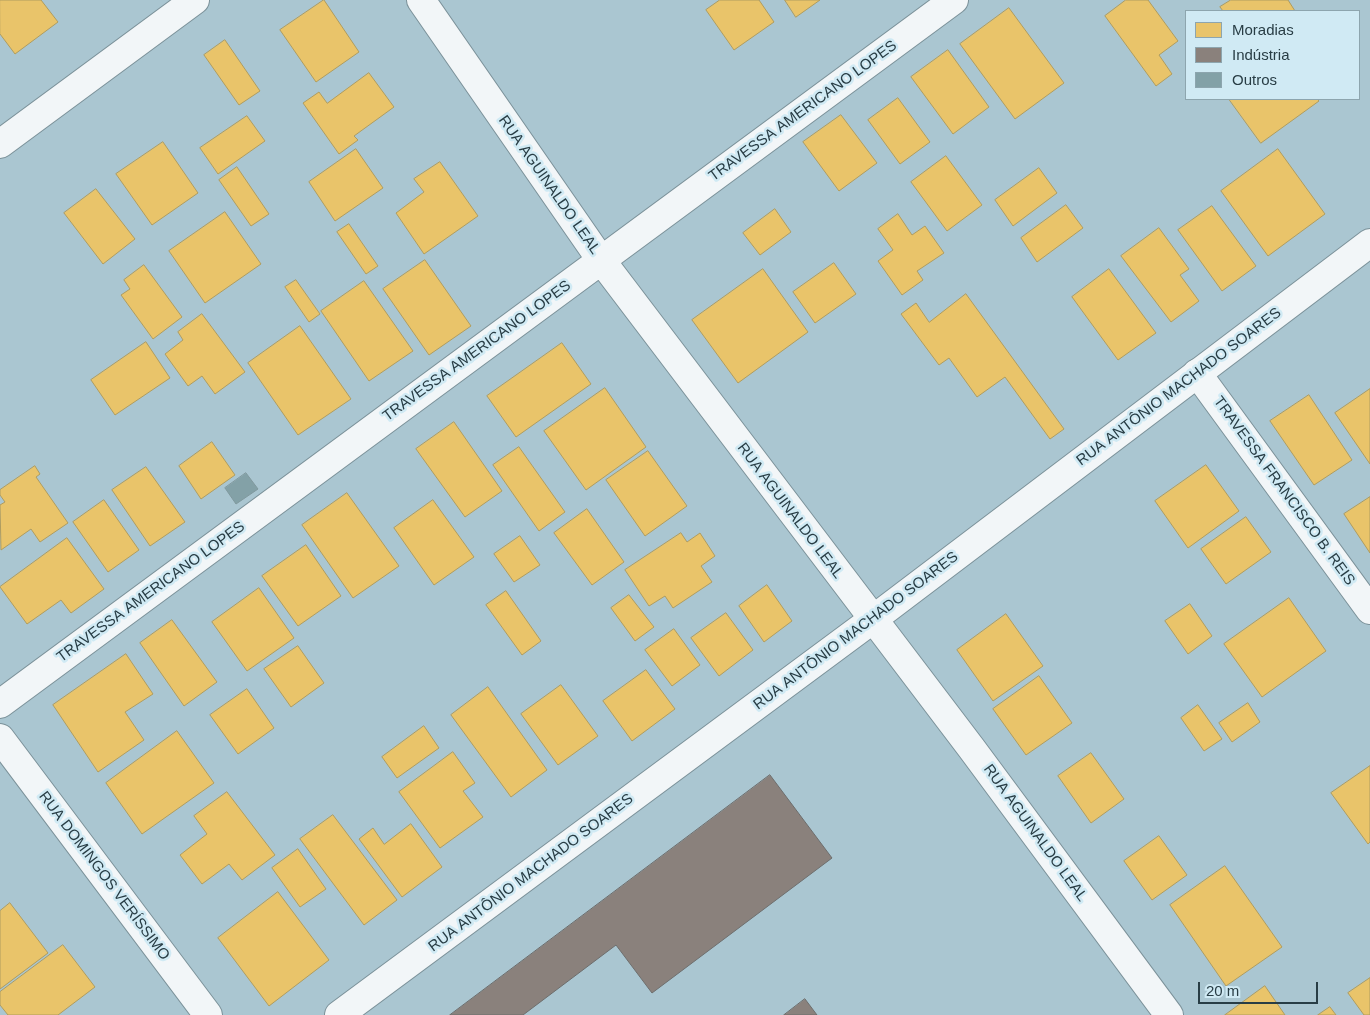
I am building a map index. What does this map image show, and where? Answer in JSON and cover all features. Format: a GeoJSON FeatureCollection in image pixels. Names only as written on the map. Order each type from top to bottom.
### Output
{"type":"FeatureCollection","features":[{"type":"Feature","properties":{"kind":"street"},"geometry":{"type":"LineString","coordinates":[[0,144],[195,0]]}},
{"type":"Feature","properties":{"kind":"street","name":"RUA AGUINALDO LEAL"},"geometry":{"type":"LineString","coordinates":[[421,0],[601,260],[872,620],[972,749],[1169,1015]]}},
{"type":"Feature","properties":{"kind":"street","name":"TRAVESSA AMERICANO LOPES"},"geometry":{"type":"LineString","coordinates":[[0,704],[954,0]]}},
{"type":"Feature","properties":{"kind":"street","name":"RUA ANTÔNIO MACHADO SOARES"},"geometry":{"type":"LineString","coordinates":[[339,1015],[872,620],[1370,243]]}},
{"type":"Feature","properties":{"kind":"street","name":"TRAVESSA FRANCISCO B. REIS"},"geometry":{"type":"LineString","coordinates":[[1197,373],[1370,610]]}},
{"type":"Feature","properties":{"kind":"street","name":"RUA DOMINGOS VERÍSSIMO"},"geometry":{"type":"LineString","coordinates":[[0,738],[208,1015]]}},
{"type":"Feature","properties":{"kind":"building: Moradias"},"geometry":{"type":"Polygon","coordinates":[[[0,0],[41,0],[58,22],[15,54],[0,34],[0,0]]]}},
{"type":"Feature","properties":{"kind":"building: Moradias"},"geometry":{"type":"Polygon","coordinates":[[[324,0],[359,52],[316,82],[280,30],[324,0]]]}},
{"type":"Feature","properties":{"kind":"building: Moradias"},"geometry":{"type":"Polygon","coordinates":[[[720,0],[759,0],[774,22],[734,50],[706,10],[720,0]]]}},
{"type":"Feature","properties":{"kind":"building: Moradias"},"geometry":{"type":"Polygon","coordinates":[[[785,0],[820,0],[796,17],[785,0]]]}},
{"type":"Feature","properties":{"kind":"building: Moradias"},"geometry":{"type":"Polygon","coordinates":[[[1126,0],[1148,0],[1178,41],[1159,55],[1172,74],[1156,86],[1105,16],[1126,0]]]}},
{"type":"Feature","properties":{"kind":"building: Moradias"},"geometry":{"type":"Polygon","coordinates":[[[1231,0],[1288,0],[1294,10],[1222,10],[1220,7],[1231,0]]]}},
{"type":"Feature","properties":{"kind":"building: Moradias"},"geometry":{"type":"Polygon","coordinates":[[[1009,8],[1064,83],[1015,119],[960,44],[1009,8]]]}},
{"type":"Feature","properties":{"kind":"building: Moradias"},"geometry":{"type":"Polygon","coordinates":[[[225,40],[260,91],[239,105],[204,55],[225,40]]]}},
{"type":"Feature","properties":{"kind":"building: Moradias"},"geometry":{"type":"Polygon","coordinates":[[[948,50],[989,107],[953,134],[911,77],[948,50]]]}},
{"type":"Feature","properties":{"kind":"building: Moradias"},"geometry":{"type":"Polygon","coordinates":[[[369,73],[394,107],[354,136],[358,140],[339,154],[303,103],[319,92],[327,103],[369,73]]]}},
{"type":"Feature","properties":{"kind":"building: Moradias"},"geometry":{"type":"Polygon","coordinates":[[[898,98],[930,142],[900,164],[868,120],[898,98]]]}},
{"type":"Feature","properties":{"kind":"building: Moradias"},"geometry":{"type":"Polygon","coordinates":[[[1230,100],[1319,101],[1261,143],[1230,100]]]}},
{"type":"Feature","properties":{"kind":"building: Moradias"},"geometry":{"type":"Polygon","coordinates":[[[841,115],[877,163],[839,191],[803,142],[841,115]]]}},
{"type":"Feature","properties":{"kind":"building: Moradias"},"geometry":{"type":"Polygon","coordinates":[[[247,116],[265,141],[218,174],[200,148],[247,116]]]}},
{"type":"Feature","properties":{"kind":"building: Moradias"},"geometry":{"type":"Polygon","coordinates":[[[163,142],[198,193],[152,225],[116,174],[163,142]]]}},
{"type":"Feature","properties":{"kind":"building: Moradias"},"geometry":{"type":"Polygon","coordinates":[[[356,149],[383,188],[335,221],[309,182],[356,149]]]}},
{"type":"Feature","properties":{"kind":"building: Moradias"},"geometry":{"type":"Polygon","coordinates":[[[1278,149],[1325,214],[1268,256],[1221,191],[1278,149]]]}},
{"type":"Feature","properties":{"kind":"building: Moradias"},"geometry":{"type":"Polygon","coordinates":[[[946,156],[982,205],[947,231],[911,182],[946,156]]]}},
{"type":"Feature","properties":{"kind":"building: Moradias"},"geometry":{"type":"Polygon","coordinates":[[[440,162],[478,216],[424,254],[396,213],[424,192],[414,179],[440,162]]]}},
{"type":"Feature","properties":{"kind":"building: Moradias"},"geometry":{"type":"Polygon","coordinates":[[[237,167],[269,214],[251,226],[219,180],[237,167]]]}},
{"type":"Feature","properties":{"kind":"building: Moradias"},"geometry":{"type":"Polygon","coordinates":[[[1039,168],[1057,193],[1013,226],[995,200],[1039,168]]]}},
{"type":"Feature","properties":{"kind":"building: Moradias"},"geometry":{"type":"Polygon","coordinates":[[[96,189],[135,239],[103,264],[64,213],[96,189]]]}},
{"type":"Feature","properties":{"kind":"building: Moradias"},"geometry":{"type":"Polygon","coordinates":[[[1066,205],[1083,228],[1037,262],[1021,238],[1066,205]]]}},
{"type":"Feature","properties":{"kind":"building: Moradias"},"geometry":{"type":"Polygon","coordinates":[[[1212,206],[1256,266],[1222,291],[1178,230],[1212,206]]]}},
{"type":"Feature","properties":{"kind":"building: Moradias"},"geometry":{"type":"Polygon","coordinates":[[[775,209],[791,232],[760,255],[743,233],[775,209]]]}},
{"type":"Feature","properties":{"kind":"building: Moradias"},"geometry":{"type":"Polygon","coordinates":[[[225,212],[261,264],[205,303],[169,251],[225,212]]]}},
{"type":"Feature","properties":{"kind":"building: Moradias"},"geometry":{"type":"Polygon","coordinates":[[[898,214],[912,235],[925,226],[944,253],[917,271],[923,280],[902,295],[878,261],[893,250],[878,229],[898,214]]]}},
{"type":"Feature","properties":{"kind":"building: Moradias"},"geometry":{"type":"Polygon","coordinates":[[[349,224],[378,266],[366,274],[337,232],[349,224]]]}},
{"type":"Feature","properties":{"kind":"building: Moradias"},"geometry":{"type":"Polygon","coordinates":[[[1159,228],[1189,269],[1180,275],[1199,301],[1171,322],[1121,256],[1159,228]]]}},
{"type":"Feature","properties":{"kind":"building: Moradias"},"geometry":{"type":"Polygon","coordinates":[[[425,260],[471,326],[429,355],[383,289],[425,260]]]}},
{"type":"Feature","properties":{"kind":"building: Moradias"},"geometry":{"type":"Polygon","coordinates":[[[834,263],[856,294],[815,323],[793,292],[834,263]]]}},
{"type":"Feature","properties":{"kind":"building: Moradias"},"geometry":{"type":"Polygon","coordinates":[[[144,265],[182,317],[153,339],[121,295],[130,289],[124,280],[144,265]]]}},
{"type":"Feature","properties":{"kind":"building: Moradias"},"geometry":{"type":"Polygon","coordinates":[[[763,269],[808,332],[738,383],[692,320],[763,269]]]}},
{"type":"Feature","properties":{"kind":"building: Moradias"},"geometry":{"type":"Polygon","coordinates":[[[1109,269],[1156,333],[1118,360],[1072,297],[1109,269]]]}},
{"type":"Feature","properties":{"kind":"building: Moradias"},"geometry":{"type":"Polygon","coordinates":[[[296,280],[320,314],[309,322],[285,287],[296,280]]]}},
{"type":"Feature","properties":{"kind":"building: Moradias"},"geometry":{"type":"Polygon","coordinates":[[[364,281],[413,351],[369,381],[321,311],[364,281]]]}},
{"type":"Feature","properties":{"kind":"building: Moradias"},"geometry":{"type":"Polygon","coordinates":[[[966,294],[1064,429],[1050,439],[1005,377],[977,397],[949,358],[939,365],[901,314],[916,303],[929,322],[966,294]]]}},
{"type":"Feature","properties":{"kind":"building: Moradias"},"geometry":{"type":"Polygon","coordinates":[[[202,314],[245,372],[215,394],[202,376],[188,386],[165,354],[183,340],[178,332],[202,314]]]}},
{"type":"Feature","properties":{"kind":"building: Moradias"},"geometry":{"type":"Polygon","coordinates":[[[300,326],[351,399],[298,435],[248,363],[300,326]]]}},
{"type":"Feature","properties":{"kind":"building: Moradias"},"geometry":{"type":"Polygon","coordinates":[[[146,342],[170,378],[115,415],[91,380],[146,342]]]}},
{"type":"Feature","properties":{"kind":"building: Moradias"},"geometry":{"type":"Polygon","coordinates":[[[562,343],[591,384],[516,437],[487,396],[562,343]]]}},
{"type":"Feature","properties":{"kind":"building: Moradias"},"geometry":{"type":"Polygon","coordinates":[[[605,388],[646,447],[586,490],[544,431],[605,388]]]}},
{"type":"Feature","properties":{"kind":"building: Moradias"},"geometry":{"type":"Polygon","coordinates":[[[1370,389],[1370,464],[1335,413],[1370,389]]]}},
{"type":"Feature","properties":{"kind":"building: Moradias"},"geometry":{"type":"Polygon","coordinates":[[[1309,395],[1352,460],[1314,485],[1270,421],[1309,395]]]}},
{"type":"Feature","properties":{"kind":"building: Moradias"},"geometry":{"type":"Polygon","coordinates":[[[454,422],[502,491],[465,517],[416,449],[454,422]]]}},
{"type":"Feature","properties":{"kind":"building: Moradias"},"geometry":{"type":"Polygon","coordinates":[[[212,442],[235,475],[201,499],[179,466],[212,442]]]}},
{"type":"Feature","properties":{"kind":"building: Moradias"},"geometry":{"type":"Polygon","coordinates":[[[519,447],[565,512],[539,531],[493,465],[519,447]]]}},
{"type":"Feature","properties":{"kind":"building: Moradias"},"geometry":{"type":"Polygon","coordinates":[[[648,451],[687,506],[645,536],[606,480],[648,451]]]}},
{"type":"Feature","properties":{"kind":"building: Moradias"},"geometry":{"type":"Polygon","coordinates":[[[1206,465],[1239,511],[1188,548],[1155,501],[1206,465]]]}},
{"type":"Feature","properties":{"kind":"building: Moradias"},"geometry":{"type":"Polygon","coordinates":[[[35,466],[40,474],[36,477],[68,523],[40,542],[31,529],[1,550],[0,505],[5,502],[0,495],[0,490],[35,466]]]}},
{"type":"Feature","properties":{"kind":"building: Moradias"},"geometry":{"type":"Polygon","coordinates":[[[146,467],[185,522],[150,546],[112,490],[146,467]]]}},
{"type":"Feature","properties":{"kind":"building: Moradias"},"geometry":{"type":"Polygon","coordinates":[[[347,493],[399,566],[353,598],[302,525],[347,493]]]}},
{"type":"Feature","properties":{"kind":"building: Moradias"},"geometry":{"type":"Polygon","coordinates":[[[1370,497],[1370,553],[1344,514],[1370,497]]]}},
{"type":"Feature","properties":{"kind":"building: Moradias"},"geometry":{"type":"Polygon","coordinates":[[[104,500],[139,550],[108,572],[73,522],[104,500]]]}},
{"type":"Feature","properties":{"kind":"building: Moradias"},"geometry":{"type":"Polygon","coordinates":[[[433,500],[474,557],[434,585],[394,528],[433,500]]]}},
{"type":"Feature","properties":{"kind":"building: Moradias"},"geometry":{"type":"Polygon","coordinates":[[[587,509],[624,562],[592,585],[554,533],[587,509]]]}},
{"type":"Feature","properties":{"kind":"building: Moradias"},"geometry":{"type":"Polygon","coordinates":[[[1246,517],[1271,552],[1226,584],[1201,549],[1246,517]]]}},
{"type":"Feature","properties":{"kind":"building: Moradias"},"geometry":{"type":"Polygon","coordinates":[[[681,533],[687,542],[700,533],[715,556],[701,566],[712,582],[673,608],[665,596],[649,606],[625,570],[681,533]]]}},
{"type":"Feature","properties":{"kind":"building: Moradias"},"geometry":{"type":"Polygon","coordinates":[[[520,536],[540,565],[514,582],[494,554],[520,536]]]}},
{"type":"Feature","properties":{"kind":"building: Moradias"},"geometry":{"type":"Polygon","coordinates":[[[67,538],[104,589],[71,613],[61,600],[27,624],[0,587],[67,538]]]}},
{"type":"Feature","properties":{"kind":"building: Moradias"},"geometry":{"type":"Polygon","coordinates":[[[306,545],[341,596],[298,626],[262,576],[306,545]]]}},
{"type":"Feature","properties":{"kind":"building: Moradias"},"geometry":{"type":"Polygon","coordinates":[[[767,585],[792,621],[764,642],[739,606],[767,585]]]}},
{"type":"Feature","properties":{"kind":"building: Moradias"},"geometry":{"type":"Polygon","coordinates":[[[259,588],[294,638],[247,671],[212,622],[259,588]]]}},
{"type":"Feature","properties":{"kind":"building: Moradias"},"geometry":{"type":"Polygon","coordinates":[[[506,591],[541,641],[522,655],[486,605],[506,591]]]}},
{"type":"Feature","properties":{"kind":"building: Moradias"},"geometry":{"type":"Polygon","coordinates":[[[629,595],[654,627],[635,641],[611,608],[629,595]]]}},
{"type":"Feature","properties":{"kind":"building: Moradias"},"geometry":{"type":"Polygon","coordinates":[[[1289,598],[1326,651],[1262,697],[1224,644],[1289,598]]]}},
{"type":"Feature","properties":{"kind":"building: Moradias"},"geometry":{"type":"Polygon","coordinates":[[[1190,604],[1212,636],[1188,654],[1165,621],[1190,604]]]}},
{"type":"Feature","properties":{"kind":"building: Moradias"},"geometry":{"type":"Polygon","coordinates":[[[726,613],[753,650],[719,676],[691,638],[726,613]]]}},
{"type":"Feature","properties":{"kind":"building: Moradias"},"geometry":{"type":"Polygon","coordinates":[[[1006,614],[1043,666],[993,701],[957,650],[1006,614]]]}},
{"type":"Feature","properties":{"kind":"building: Moradias"},"geometry":{"type":"Polygon","coordinates":[[[172,620],[217,682],[184,706],[140,643],[172,620]]]}},
{"type":"Feature","properties":{"kind":"building: Moradias"},"geometry":{"type":"Polygon","coordinates":[[[674,629],[700,665],[672,686],[645,650],[674,629]]]}},
{"type":"Feature","properties":{"kind":"building: Moradias"},"geometry":{"type":"Polygon","coordinates":[[[298,646],[324,683],[291,707],[264,669],[298,646]]]}},
{"type":"Feature","properties":{"kind":"building: Moradias"},"geometry":{"type":"Polygon","coordinates":[[[126,654],[153,694],[125,712],[144,740],[98,772],[53,705],[126,654]]]}},
{"type":"Feature","properties":{"kind":"building: Moradias"},"geometry":{"type":"Polygon","coordinates":[[[646,670],[675,709],[632,741],[603,701],[646,670]]]}},
{"type":"Feature","properties":{"kind":"building: Moradias"},"geometry":{"type":"Polygon","coordinates":[[[1039,676],[1072,723],[1026,755],[993,709],[1039,676]]]}},
{"type":"Feature","properties":{"kind":"building: Moradias"},"geometry":{"type":"Polygon","coordinates":[[[561,685],[598,736],[558,765],[521,714],[561,685]]]}},
{"type":"Feature","properties":{"kind":"building: Moradias"},"geometry":{"type":"Polygon","coordinates":[[[488,687],[547,770],[511,797],[451,715],[488,687]]]}},
{"type":"Feature","properties":{"kind":"building: Moradias"},"geometry":{"type":"Polygon","coordinates":[[[247,689],[274,728],[238,754],[210,715],[247,689]]]}},
{"type":"Feature","properties":{"kind":"building: Moradias"},"geometry":{"type":"Polygon","coordinates":[[[1248,703],[1260,722],[1232,742],[1219,723],[1248,703]]]}},
{"type":"Feature","properties":{"kind":"building: Moradias"},"geometry":{"type":"Polygon","coordinates":[[[1198,705],[1222,739],[1204,751],[1181,718],[1198,705]]]}},
{"type":"Feature","properties":{"kind":"building: Moradias"},"geometry":{"type":"Polygon","coordinates":[[[424,726],[439,748],[397,778],[382,757],[424,726]]]}},
{"type":"Feature","properties":{"kind":"building: Moradias"},"geometry":{"type":"Polygon","coordinates":[[[177,731],[214,783],[142,834],[106,783],[177,731]]]}},
{"type":"Feature","properties":{"kind":"building: Moradias"},"geometry":{"type":"Polygon","coordinates":[[[453,752],[475,783],[463,791],[483,817],[440,848],[399,792],[453,752]]]}},
{"type":"Feature","properties":{"kind":"building: Moradias"},"geometry":{"type":"Polygon","coordinates":[[[1091,753],[1124,799],[1091,823],[1058,776],[1091,753]]]}},
{"type":"Feature","properties":{"kind":"building: Moradias"},"geometry":{"type":"Polygon","coordinates":[[[1370,766],[1370,842],[1368,844],[1331,793],[1370,766]]]}},
{"type":"Feature","properties":{"kind":"building: Moradias"},"geometry":{"type":"Polygon","coordinates":[[[227,792],[275,855],[242,880],[229,864],[202,884],[180,855],[207,834],[194,816],[227,792]]]}},
{"type":"Feature","properties":{"kind":"building: Moradias"},"geometry":{"type":"Polygon","coordinates":[[[333,815],[397,900],[364,925],[300,839],[333,815]]]}},
{"type":"Feature","properties":{"kind":"building: Moradias"},"geometry":{"type":"Polygon","coordinates":[[[411,824],[442,867],[402,897],[359,839],[373,828],[384,844],[411,824]]]}},
{"type":"Feature","properties":{"kind":"building: Moradias"},"geometry":{"type":"Polygon","coordinates":[[[1159,836],[1187,875],[1152,900],[1124,861],[1159,836]]]}},
{"type":"Feature","properties":{"kind":"building: Moradias"},"geometry":{"type":"Polygon","coordinates":[[[298,849],[326,889],[300,907],[272,868],[298,849]]]}},
{"type":"Feature","properties":{"kind":"building: Moradias"},"geometry":{"type":"Polygon","coordinates":[[[1225,866],[1282,947],[1226,986],[1170,905],[1225,866]]]}},
{"type":"Feature","properties":{"kind":"building: Moradias"},"geometry":{"type":"Polygon","coordinates":[[[278,892],[329,960],[269,1006],[218,938],[278,892]]]}},
{"type":"Feature","properties":{"kind":"building: Moradias"},"geometry":{"type":"Polygon","coordinates":[[[10,903],[48,953],[0,989],[0,911],[10,903]]]}},
{"type":"Feature","properties":{"kind":"building: Moradias"},"geometry":{"type":"Polygon","coordinates":[[[63,945],[95,987],[58,1015],[8,1015],[0,1005],[0,992],[63,945]]]}},
{"type":"Feature","properties":{"kind":"building: Moradias"},"geometry":{"type":"Polygon","coordinates":[[[1370,978],[1370,1015],[1364,1015],[1348,993],[1370,978]]]}},
{"type":"Feature","properties":{"kind":"building: Moradias"},"geometry":{"type":"Polygon","coordinates":[[[1265,986],[1285,1015],[1225,1015],[1265,986]]]}},
{"type":"Feature","properties":{"kind":"building: Moradias"},"geometry":{"type":"Polygon","coordinates":[[[1330,1007],[1336,1015],[1318,1015],[1330,1007]]]}},
{"type":"Feature","properties":{"kind":"building: Indústria"},"geometry":{"type":"Polygon","coordinates":[[[770,775],[832,858],[652,993],[616,945],[523,1015],[450,1015],[770,775]]]}},
{"type":"Feature","properties":{"kind":"building: Indústria"},"geometry":{"type":"Polygon","coordinates":[[[805,999],[817,1015],[784,1015],[805,999]]]}},
{"type":"Feature","properties":{"kind":"building: Outros"},"geometry":{"type":"Polygon","coordinates":[[[246,473],[258,489],[236,504],[225,488],[246,473]]]}}]}
